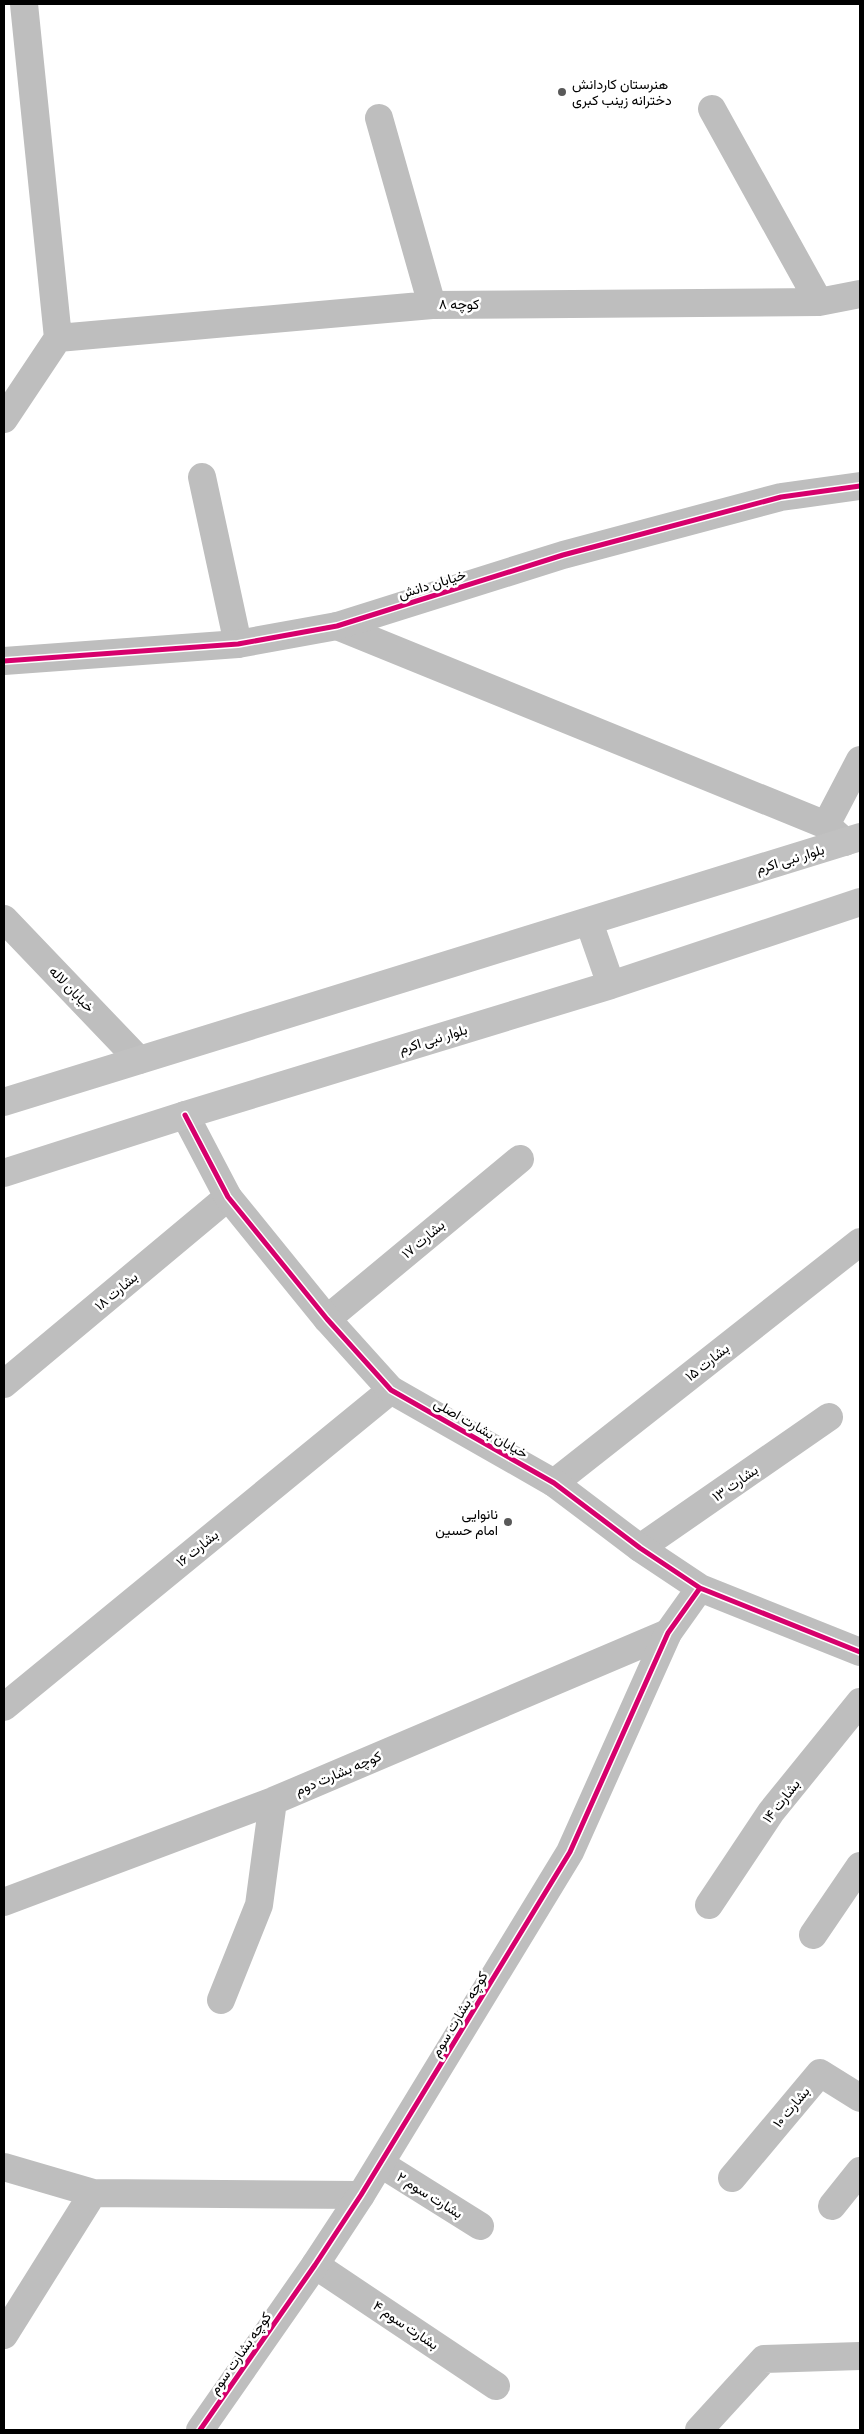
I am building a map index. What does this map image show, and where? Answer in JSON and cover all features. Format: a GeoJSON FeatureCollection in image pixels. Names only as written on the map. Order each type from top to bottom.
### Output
{"type":"FeatureCollection","features":[{"type":"Feature","properties":{"kind":"main road","name":"بلوار نبی اکرم"},"geometry":{"type":"LineString","coordinates":[[4,1102],[589,922],[844,834]]}},
{"type":"Feature","properties":{"kind":"main road","name":"بلوار نبی اکرم"},"geometry":{"type":"LineString","coordinates":[[4,1172],[185,1114],[611,985],[860,902]]}},
{"type":"Feature","properties":{"kind":"main road"},"geometry":{"type":"LineString","coordinates":[[589,922],[611,985]]}},
{"type":"Feature","properties":{"kind":"street"},"geometry":{"type":"LineString","coordinates":[[4,419],[58,338],[24,4]]}},
{"type":"Feature","properties":{"kind":"street"},"geometry":{"type":"LineString","coordinates":[[712,108],[819,302]]}},
{"type":"Feature","properties":{"kind":"street"},"geometry":{"type":"LineString","coordinates":[[379,118],[432,305]]}},
{"type":"Feature","properties":{"kind":"street","name":"کوچه ۸"},"geometry":{"type":"LineString","coordinates":[[58,338],[432,305],[819,302],[860,294]]}},
{"type":"Feature","properties":{"kind":"street"},"geometry":{"type":"LineString","coordinates":[[202,477],[238,644]]}},
{"type":"Feature","properties":{"kind":"street","name":"خیابان دانش"},"geometry":{"type":"LineString","coordinates":[[4,661],[238,644],[337,626],[563,555],[781,497],[860,486]]}},
{"type":"Feature","properties":{"kind":"street"},"geometry":{"type":"LineString","coordinates":[[337,626],[844,834],[860,760]]}},
{"type":"Feature","properties":{"kind":"street","name":"خیابان لاله"},"geometry":{"type":"LineString","coordinates":[[4,919],[140,1060]]}},
{"type":"Feature","properties":{"kind":"street","name":"خیابان بشارت اصلی"},"geometry":{"type":"LineString","coordinates":[[185,1114],[228,1197],[327,1319],[391,1390],[554,1482],[640,1548],[700,1588],[859,1650]]}},
{"type":"Feature","properties":{"kind":"street","name":"بشارت ۱۷"},"geometry":{"type":"LineString","coordinates":[[327,1319],[520,1159]]}},
{"type":"Feature","properties":{"kind":"street","name":"بشارت ۱۸"},"geometry":{"type":"LineString","coordinates":[[4,1384],[228,1197]]}},
{"type":"Feature","properties":{"kind":"street","name":"بشارت ۱۵"},"geometry":{"type":"LineString","coordinates":[[554,1482],[860,1242]]}},
{"type":"Feature","properties":{"kind":"street","name":"بشارت ۱۶"},"geometry":{"type":"LineString","coordinates":[[4,1707],[391,1390]]}},
{"type":"Feature","properties":{"kind":"street","name":"بشارت ۱۳"},"geometry":{"type":"LineString","coordinates":[[640,1548],[830,1417]]}},
{"type":"Feature","properties":{"kind":"street","name":"کوچه بشارت سوم"},"geometry":{"type":"LineString","coordinates":[[200,2430],[316,2265],[361,2195],[570,1852],[668,1633],[700,1588]]}},
{"type":"Feature","properties":{"kind":"street","name":"کوچه بشارت دوم"},"geometry":{"type":"LineString","coordinates":[[4,1902],[272,1801],[668,1633]]}},
{"type":"Feature","properties":{"kind":"street","name":"بشارت ۱۴"},"geometry":{"type":"LineString","coordinates":[[709,1905],[771,1812],[860,1702]]}},
{"type":"Feature","properties":{"kind":"street"},"geometry":{"type":"LineString","coordinates":[[221,2000],[259,1905],[272,1801]]}},
{"type":"Feature","properties":{"kind":"street"},"geometry":{"type":"LineString","coordinates":[[813,1935],[860,1866]]}},
{"type":"Feature","properties":{"kind":"street","name":"بشارت ۱۰"},"geometry":{"type":"LineString","coordinates":[[732,2178],[820,2073],[860,2098]]}},
{"type":"Feature","properties":{"kind":"street","name":"بشارت سوم ۲"},"geometry":{"type":"LineString","coordinates":[[380,2164],[480,2226]]}},
{"type":"Feature","properties":{"kind":"street"},"geometry":{"type":"LineString","coordinates":[[4,2168],[93,2193],[361,2195]]}},
{"type":"Feature","properties":{"kind":"street"},"geometry":{"type":"LineString","coordinates":[[832,2206],[860,2171]]}},
{"type":"Feature","properties":{"kind":"street"},"geometry":{"type":"LineString","coordinates":[[4,2335],[93,2193]]}},
{"type":"Feature","properties":{"kind":"street","name":"بشارت سوم ۴"},"geometry":{"type":"LineString","coordinates":[[316,2265],[496,2386]]}},
{"type":"Feature","properties":{"kind":"street"},"geometry":{"type":"LineString","coordinates":[[699,2430],[764,2360],[860,2356]]}},
{"type":"Feature","properties":{"kind":"cycle path"},"geometry":{"type":"LineString","coordinates":[[4,661],[238,644],[337,626],[563,555],[781,497],[860,486]]}},
{"type":"Feature","properties":{"kind":"cycle path"},"geometry":{"type":"LineString","coordinates":[[185,1115],[228,1197],[327,1319],[391,1390],[554,1483],[640,1548],[700,1588],[860,1652]]}},
{"type":"Feature","properties":{"kind":"cycle path"},"geometry":{"type":"LineString","coordinates":[[200,2430],[315,2265],[361,2195],[570,1852],[668,1633],[700,1588]]}},
{"type":"Feature","properties":{"kind":"place","name":"هنرستان کاردانش دخترانه زینب کبری"},"geometry":{"type":"Point","coordinates":[562,92]}},
{"type":"Feature","properties":{"kind":"place","name":"نانوایی امام حسین"},"geometry":{"type":"Point","coordinates":[508,1522]}}]}
